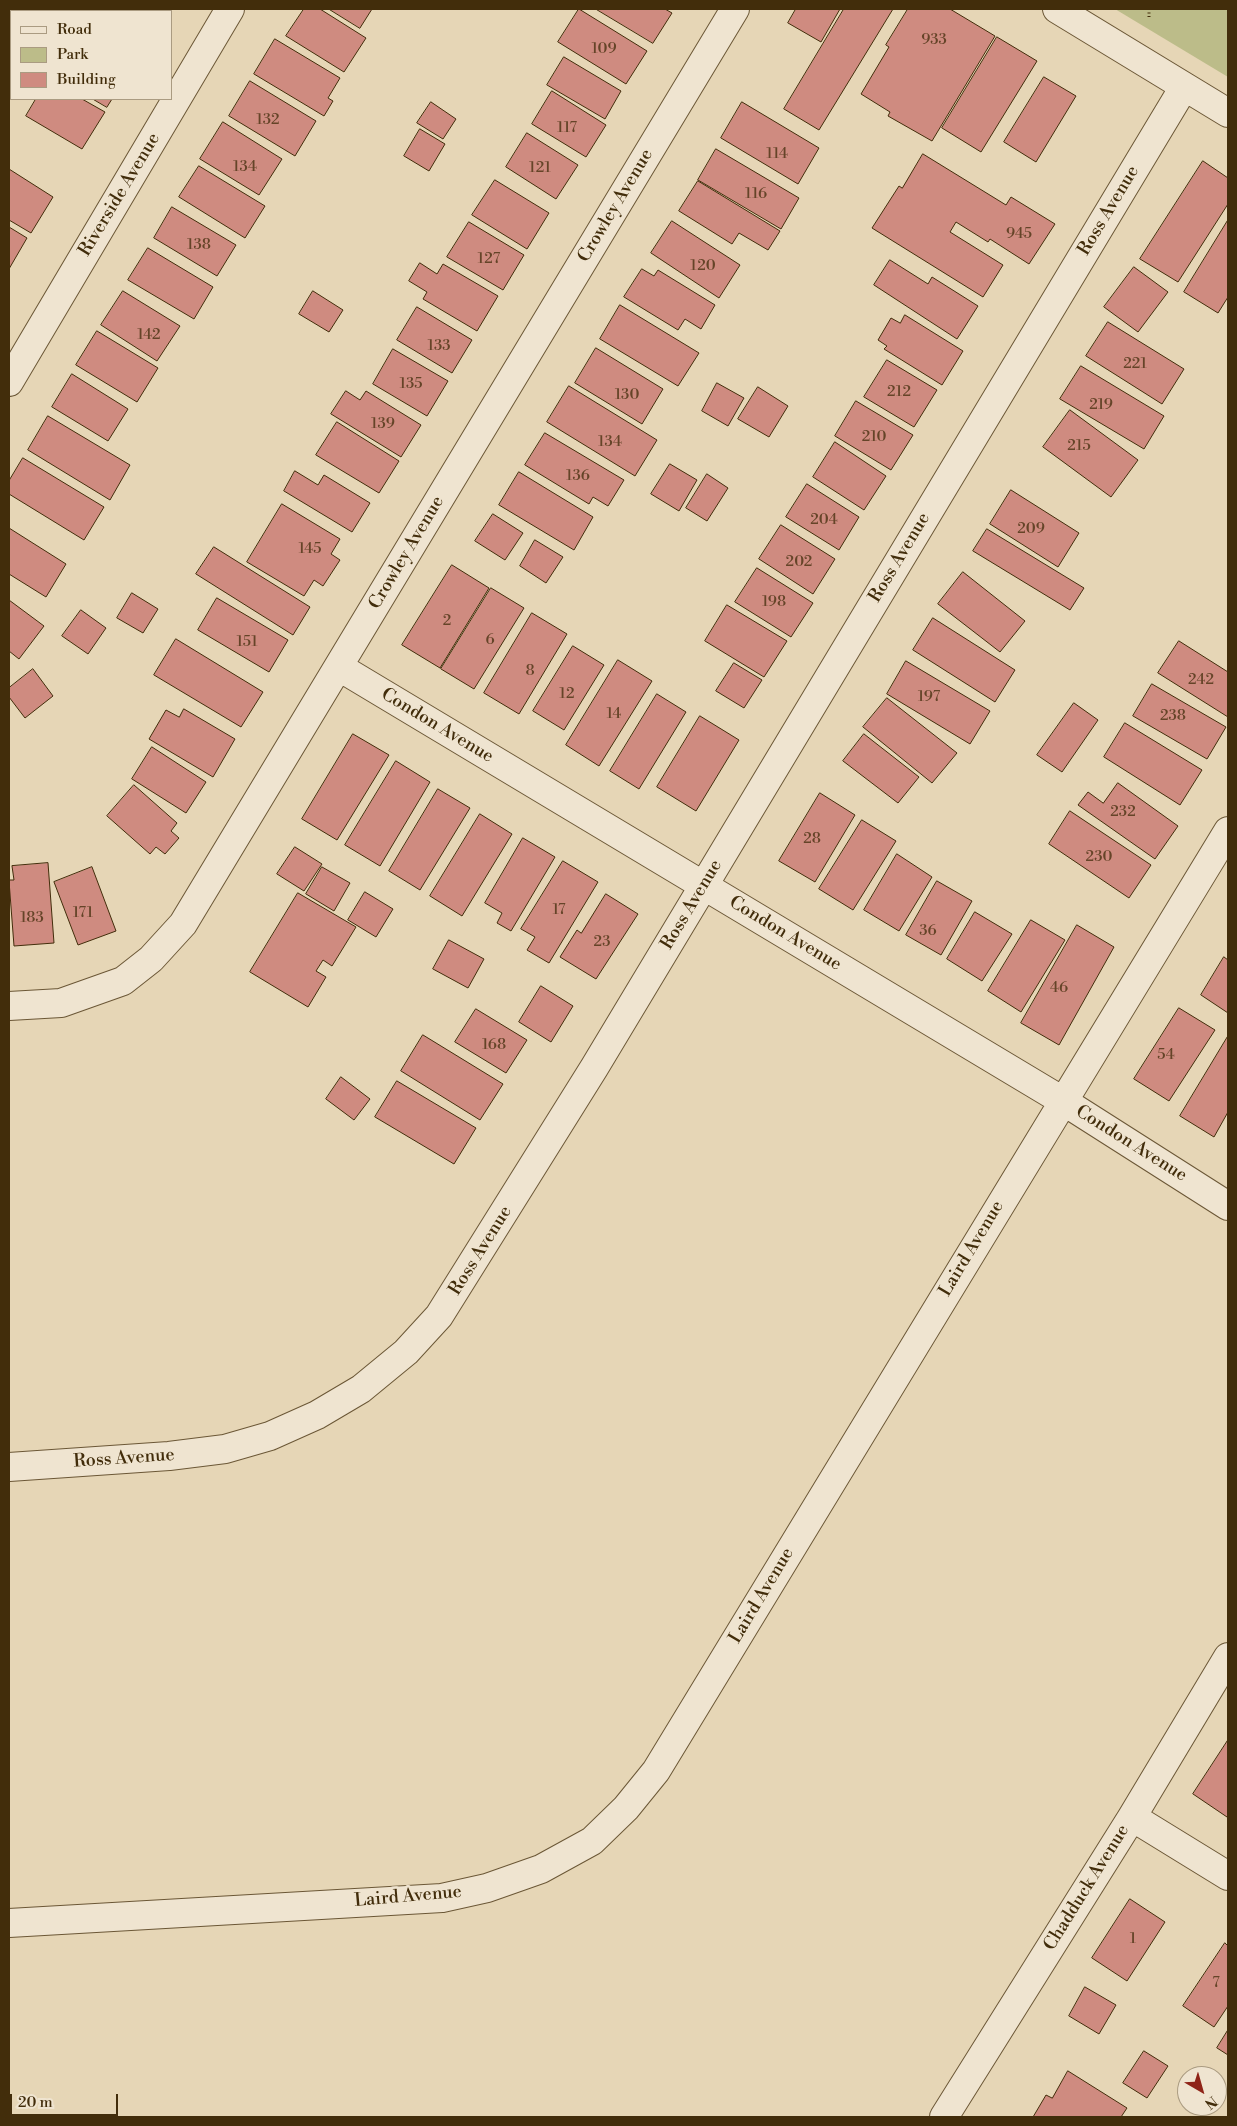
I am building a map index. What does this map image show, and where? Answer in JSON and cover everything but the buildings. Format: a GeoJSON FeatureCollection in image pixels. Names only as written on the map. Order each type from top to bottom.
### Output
{"type":"FeatureCollection","features":[{"type":"Feature","properties":{"kind":"street","name":"Riverside Avenue"},"geometry":{"type":"LineString","coordinates":[[9,382],[230,9]]}},
{"type":"Feature","properties":{"kind":"street","name":"Crowley Avenue"},"geometry":{"type":"LineString","coordinates":[[9,1006],[61,1003],[123,981],[151,959],[183,924],[734,9]]}},
{"type":"Feature","properties":{"kind":"street"},"geometry":{"type":"LineString","coordinates":[[1057,9],[1228,113]]}},
{"type":"Feature","properties":{"kind":"street","name":"Ross Avenue"},"geometry":{"type":"LineString","coordinates":[[9,1467],[169,1456],[225,1449],[270,1436],[317,1415],[361,1388],[406,1352],[439,1316],[470,1269],[704,886],[1184,86]]}},
{"type":"Feature","properties":{"kind":"street","name":"Condon Avenue"},"geometry":{"type":"LineString","coordinates":[[338,666],[1063,1101],[1228,1206]]}},
{"type":"Feature","properties":{"kind":"street","name":"Laird Avenue"},"geometry":{"type":"LineString","coordinates":[[9,1923],[442,1898],[487,1888],[541,1869],[592,1841],[626,1808],[656,1771],[1228,831]]}},
{"type":"Feature","properties":{"kind":"street","name":"Chadduck Avenue"},"geometry":{"type":"LineString","coordinates":[[944,2117],[1132,1817],[1228,1657]]}},
{"type":"Feature","properties":{"kind":"street"},"geometry":{"type":"LineString","coordinates":[[1132,1817],[1228,1876]]}},
{"type":"Feature","properties":{"kind":"path"},"geometry":{"type":"LineString","coordinates":[[1149,9],[1149,20]]}},
{"type":"Feature","properties":{"kind":"green space"},"geometry":{"type":"Polygon","coordinates":[[[1115,9],[1228,9],[1228,77],[1115,9]]]}}]}
